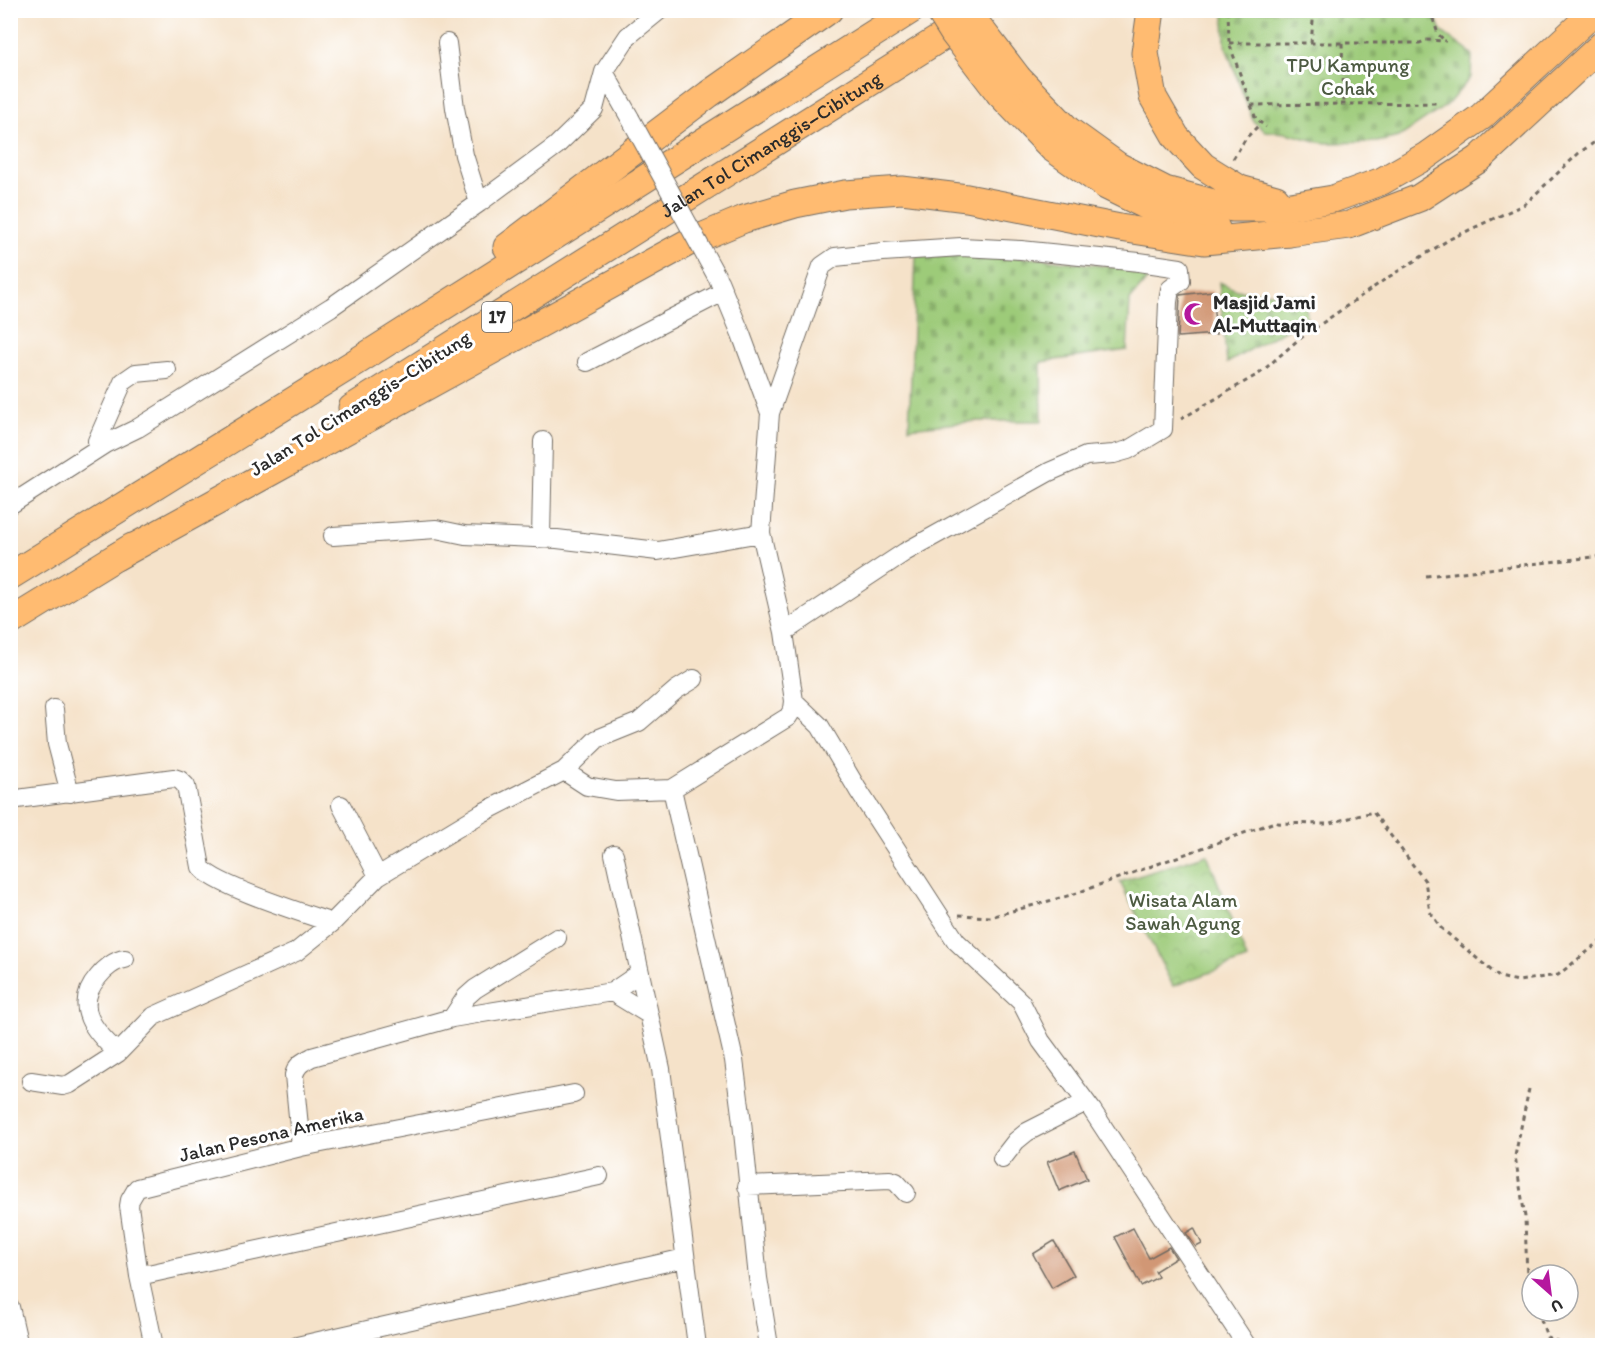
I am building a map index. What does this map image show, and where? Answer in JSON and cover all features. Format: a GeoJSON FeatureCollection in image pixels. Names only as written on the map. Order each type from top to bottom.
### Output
{"type":"FeatureCollection","features":[{"type":"Feature","properties":{"kind":"highway"},"geometry":{"type":"LineString","coordinates":[[356,362],[709,94],[829,10]]}},
{"type":"Feature","properties":{"kind":"highway","name":"Jalan Tol Cimanggis–Cibitung"},"geometry":{"type":"LineString","coordinates":[[10,576],[356,362],[911,10]]}},
{"type":"Feature","properties":{"kind":"highway"},"geometry":{"type":"LineString","coordinates":[[939,10],[954,34],[1009,86],[1118,166],[1166,189],[1232,208],[1279,208],[1333,199],[1382,181],[1426,156],[1480,117],[1596,10]]}},
{"type":"Feature","properties":{"kind":"highway"},"geometry":{"type":"LineString","coordinates":[[966,10],[1009,86],[1052,148],[1106,186],[1157,211],[1228,231],[1289,233]]}},
{"type":"Feature","properties":{"kind":"highway","name":"Jalan Tol Cimanggis–Cibitung"},"geometry":{"type":"LineString","coordinates":[[10,622],[983,10]]}},
{"type":"Feature","properties":{"kind":"highway"},"geometry":{"type":"LineString","coordinates":[[1151,10],[1145,53],[1153,97],[1176,137],[1203,166],[1240,189],[1279,199],[1333,199]]}},
{"type":"Feature","properties":{"kind":"highway"},"geometry":{"type":"LineString","coordinates":[[116,557],[687,243],[744,219],[795,204],[845,194],[902,190],[967,198],[1120,228],[1204,241],[1349,225],[1419,198],[1479,159],[1602,45]]}},
{"type":"Feature","properties":{"kind":"street"},"geometry":{"type":"LineString","coordinates":[[10,505],[95,438],[138,428],[331,307],[556,146],[594,109],[604,72],[628,36],[660,10]]}},
{"type":"Feature","properties":{"kind":"street"},"geometry":{"type":"LineString","coordinates":[[447,43],[455,108],[464,155],[479,203]]}},
{"type":"Feature","properties":{"kind":"street"},"geometry":{"type":"LineString","coordinates":[[604,72],[720,284],[770,413]]}},
{"type":"Feature","properties":{"kind":"street"},"geometry":{"type":"LineString","coordinates":[[564,771],[587,786],[616,791],[672,789],[788,717],[793,709],[794,701],[784,632],[761,533],[770,413],[822,266],[835,256],[961,247],[1021,250],[1180,268],[1181,281],[1170,289],[1168,302],[1163,429],[1128,450],[1114,454],[1086,456],[1049,472],[905,552],[784,632]]}},
{"type":"Feature","properties":{"kind":"street"},"geometry":{"type":"LineString","coordinates":[[586,362],[720,284]]}},
{"type":"Feature","properties":{"kind":"street"},"geometry":{"type":"LineString","coordinates":[[95,438],[123,382],[136,373],[167,370]]}},
{"type":"Feature","properties":{"kind":"street"},"geometry":{"type":"LineString","coordinates":[[541,538],[543,441]]}},
{"type":"Feature","properties":{"kind":"street"},"geometry":{"type":"LineString","coordinates":[[333,536],[436,529],[465,535],[541,538],[658,551],[761,533]]}},
{"type":"Feature","properties":{"kind":"street"},"geometry":{"type":"LineString","coordinates":[[31,1082],[63,1086],[69,1084],[118,1053],[154,1016],[296,952],[332,924],[378,876],[482,813],[564,771],[597,739],[639,722],[676,690],[694,679]]}},
{"type":"Feature","properties":{"kind":"street"},"geometry":{"type":"LineString","coordinates":[[794,701],[820,726],[858,790],[956,941],[1021,1002],[1041,1041],[1086,1102],[1247,1346]]}},
{"type":"Feature","properties":{"kind":"street"},"geometry":{"type":"LineString","coordinates":[[54,709],[57,744],[70,793]]}},
{"type":"Feature","properties":{"kind":"street"},"geometry":{"type":"LineString","coordinates":[[10,800],[174,778],[180,780],[186,786],[201,867],[208,875],[332,924]]}},
{"type":"Feature","properties":{"kind":"street"},"geometry":{"type":"LineString","coordinates":[[672,789],[734,1060],[747,1186],[769,1346]]}},
{"type":"Feature","properties":{"kind":"street"},"geometry":{"type":"LineString","coordinates":[[341,805],[378,876]]}},
{"type":"Feature","properties":{"kind":"street"},"geometry":{"type":"LineString","coordinates":[[614,854],[661,1069],[697,1346]]}},
{"type":"Feature","properties":{"kind":"street"},"geometry":{"type":"LineString","coordinates":[[453,1018],[466,996],[475,989],[557,938]]}},
{"type":"Feature","properties":{"kind":"street"},"geometry":{"type":"LineString","coordinates":[[118,1053],[93,1024],[87,1012],[85,1000],[91,985],[103,971],[120,959],[125,959]]}},
{"type":"Feature","properties":{"kind":"street"},"geometry":{"type":"LineString","coordinates":[[300,1147],[294,1075],[300,1063],[312,1057],[453,1018],[612,992],[639,973]]}},
{"type":"Feature","properties":{"kind":"street"},"geometry":{"type":"LineString","coordinates":[[612,992],[648,1014]]}},
{"type":"Feature","properties":{"kind":"street","name":"Jalan Pesona Amerika"},"geometry":{"type":"LineString","coordinates":[[154,1346],[139,1276],[129,1206],[136,1188],[300,1147],[574,1094]]}},
{"type":"Feature","properties":{"kind":"street"},"geometry":{"type":"LineString","coordinates":[[1002,1159],[1016,1141],[1027,1132],[1086,1102]]}},
{"type":"Feature","properties":{"kind":"street"},"geometry":{"type":"LineString","coordinates":[[139,1276],[599,1176]]}},
{"type":"Feature","properties":{"kind":"street"},"geometry":{"type":"LineString","coordinates":[[747,1186],[890,1180],[896,1182],[906,1193]]}},
{"type":"Feature","properties":{"kind":"street"},"geometry":{"type":"LineString","coordinates":[[297,1346],[685,1258]]}},
{"type":"Feature","properties":{"kind":"street"},"geometry":{"type":"LineString","coordinates":[[10,1307],[19,1346]]}},
{"type":"Feature","properties":{"kind":"path"},"geometry":{"type":"LineString","coordinates":[[1228,10],[1229,43],[1256,118],[1266,127]]}},
{"type":"Feature","properties":{"kind":"path"},"geometry":{"type":"LineString","coordinates":[[1311,43],[1314,10]]}},
{"type":"Feature","properties":{"kind":"path"},"geometry":{"type":"LineString","coordinates":[[1229,43],[1446,41],[1438,34],[1430,10]]}},
{"type":"Feature","properties":{"kind":"path"},"geometry":{"type":"LineString","coordinates":[[1342,43],[1344,104]]}},
{"type":"Feature","properties":{"kind":"path"},"geometry":{"type":"LineString","coordinates":[[1251,105],[1440,103]]}},
{"type":"Feature","properties":{"kind":"path"},"geometry":{"type":"LineString","coordinates":[[1228,165],[1246,138],[1261,123]]}},
{"type":"Feature","properties":{"kind":"path"},"geometry":{"type":"LineString","coordinates":[[1163,429],[1260,373],[1298,340],[1387,278],[1450,239],[1525,204],[1580,153],[1602,137]]}},
{"type":"Feature","properties":{"kind":"path"},"geometry":{"type":"LineString","coordinates":[[1426,576],[1602,556]]}},
{"type":"Feature","properties":{"kind":"path"},"geometry":{"type":"LineString","coordinates":[[939,914],[990,917],[1071,895],[1272,823],[1326,824],[1372,812],[1425,881],[1430,912],[1441,928],[1499,977],[1518,981],[1558,975],[1602,940]]}},
{"type":"Feature","properties":{"kind":"path"},"geometry":{"type":"LineString","coordinates":[[1527,1263],[1525,1217],[1515,1156],[1529,1089]]}},
{"type":"Feature","properties":{"kind":"path"},"geometry":{"type":"LineString","coordinates":[[1542,1323],[1547,1337],[1564,1344],[1602,1341]]}},
{"type":"Feature","properties":{"kind":"green space","name":"TPU Kampung Cohak"},"geometry":{"type":"Polygon","coordinates":[[[1224,11],[1433,11],[1441,31],[1472,54],[1471,77],[1447,105],[1399,137],[1377,142],[1323,143],[1287,133],[1265,131],[1253,121],[1225,44],[1224,11]]]}},
{"type":"Feature","properties":{"kind":"green space"},"geometry":{"type":"Polygon","coordinates":[[[983,255],[1044,259],[1153,272],[1130,300],[1127,350],[1041,362],[1042,421],[978,421],[909,428],[916,256],[983,255]]]}},
{"type":"Feature","properties":{"kind":"green space"},"geometry":{"type":"Polygon","coordinates":[[[1219,282],[1236,290],[1305,296],[1307,317],[1227,363],[1219,282]]]}},
{"type":"Feature","properties":{"kind":"green space","name":"Wisata Alam Sawah Agung"},"geometry":{"type":"Polygon","coordinates":[[[1207,854],[1247,959],[1173,986],[1120,882],[1207,854]]]}},
{"type":"Feature","properties":{"kind":"building","name":"Masjid Jami Al-Muttaqin"},"geometry":{"type":"Polygon","coordinates":[[[1212,291],[1216,334],[1178,337],[1180,295],[1212,291]]]}},
{"type":"Feature","properties":{"kind":"building"},"geometry":{"type":"Polygon","coordinates":[[[1075,1151],[1087,1179],[1059,1191],[1047,1162],[1075,1151]]]}},
{"type":"Feature","properties":{"kind":"building"},"geometry":{"type":"Polygon","coordinates":[[[1133,1228],[1149,1258],[1169,1247],[1176,1258],[1155,1271],[1158,1277],[1141,1286],[1115,1237],[1133,1228]]]}},
{"type":"Feature","properties":{"kind":"building"},"geometry":{"type":"Polygon","coordinates":[[[1194,1228],[1202,1244],[1196,1247],[1186,1233],[1194,1228]]]}},
{"type":"Feature","properties":{"kind":"building"},"geometry":{"type":"Polygon","coordinates":[[[1054,1241],[1074,1275],[1052,1288],[1033,1254],[1054,1241]]]}},
{"type":"Feature","properties":{"kind":"place","name":"Masjid Jami Al-Muttaqin"},"geometry":{"type":"Point","coordinates":[1195,314]}}]}
